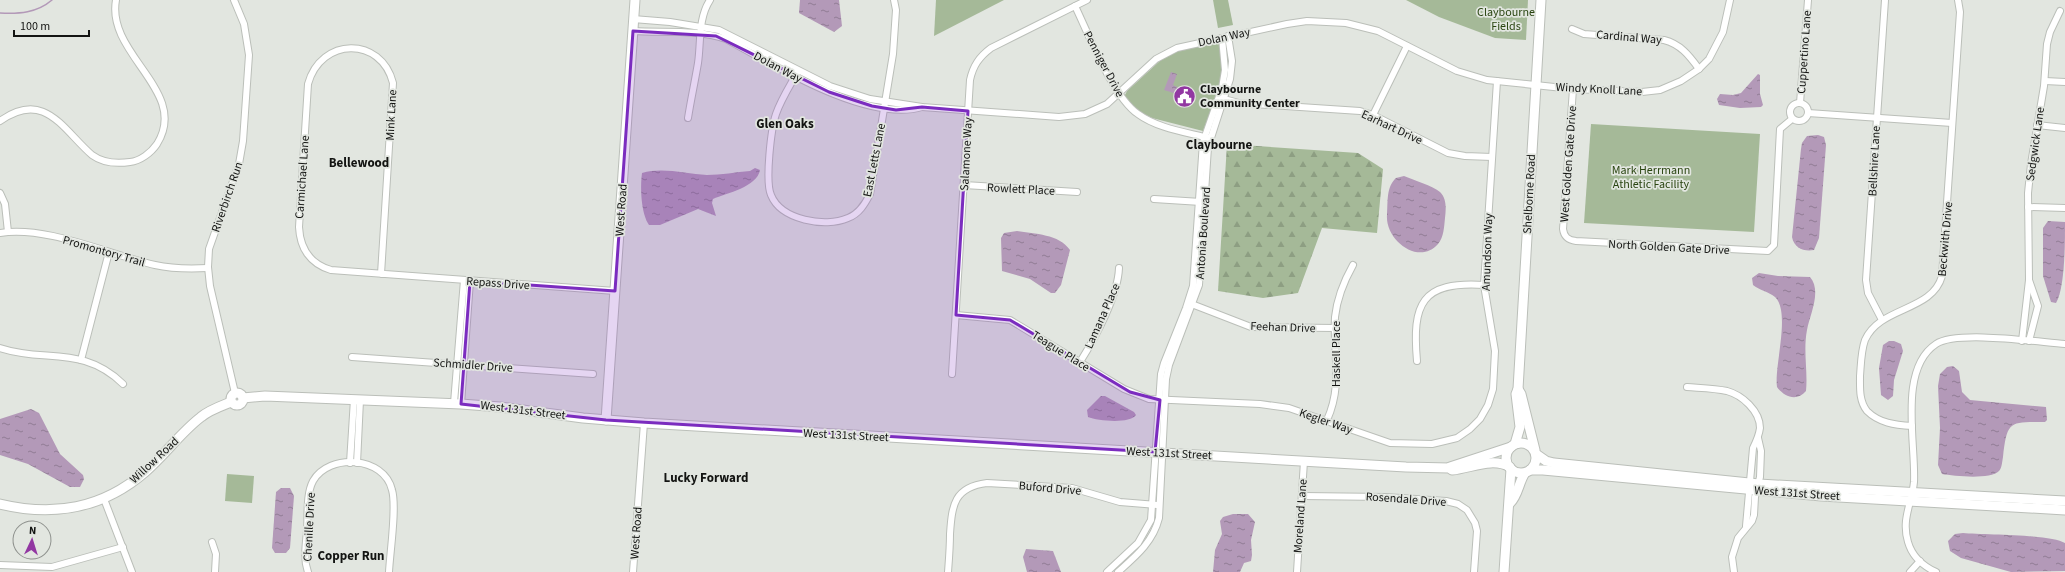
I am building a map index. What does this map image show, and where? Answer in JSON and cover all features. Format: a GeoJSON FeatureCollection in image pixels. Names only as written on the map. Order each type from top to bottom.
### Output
{"type":"FeatureCollection","features":[{"type":"Feature","properties":{"kind":"street"},"geometry":{"type":"LineString","coordinates":[[0,121],[11,113],[19,111],[43,111],[60,121],[92,155],[113,163],[132,162],[152,150],[163,132],[165,111],[158,92],[121,36],[115,14],[116,0]]}},
{"type":"Feature","properties":{"kind":"street","name":"Riverbirch Run"},"geometry":{"type":"LineString","coordinates":[[234,0],[244,24],[249,51],[243,141],[239,164],[211,242],[208,268],[210,286],[239,396]]}},
{"type":"Feature","properties":{"kind":"street","name":"West Road"},"geometry":{"type":"LineString","coordinates":[[606,420],[634,19],[634,0]]}},
{"type":"Feature","properties":{"kind":"street"},"geometry":{"type":"LineString","coordinates":[[688,118],[705,8],[710,0]]}},
{"type":"Feature","properties":{"kind":"street","name":"East Letts Lane"},"geometry":{"type":"LineString","coordinates":[[797,74],[776,114],[773,126],[768,182],[770,194],[777,207],[795,218],[837,221],[848,218],[859,211],[866,203],[871,188],[894,54],[896,10],[894,0]]}},
{"type":"Feature","properties":{"kind":"street","name":"Salamone Way"},"geometry":{"type":"LineString","coordinates":[[952,374],[970,80],[972,70],[985,53],[1087,0]]}},
{"type":"Feature","properties":{"kind":"street","name":"Shelborne Road"},"geometry":{"type":"LineString","coordinates":[[1513,446],[1520,430],[1516,403],[1541,0]]}},
{"type":"Feature","properties":{"kind":"street","name":"Windy Knoll Lane"},"geometry":{"type":"LineString","coordinates":[[1536,84],[1573,89],[1642,92],[1660,90],[1672,86],[1699,69],[1709,59],[1723,32],[1730,0]]}},
{"type":"Feature","properties":{"kind":"street","name":"Cuppertino Lane"},"geometry":{"type":"LineString","coordinates":[[1800,103],[1808,0]]}},
{"type":"Feature","properties":{"kind":"street","name":"Bellshire Lane"},"geometry":{"type":"LineString","coordinates":[[1882,320],[1868,293],[1866,280],[1885,0]]}},
{"type":"Feature","properties":{"kind":"street","name":"Beckwith Drive"},"geometry":{"type":"LineString","coordinates":[[1912,426],[1886,423],[1873,417],[1865,408],[1860,399],[1863,346],[1868,334],[1882,320],[1930,296],[1940,286],[1946,248],[1952,123],[1960,12],[1958,0]]}},
{"type":"Feature","properties":{"kind":"street","name":"Penniger Drive"},"geometry":{"type":"LineString","coordinates":[[1074,6],[1118,93],[1132,109],[1152,122],[1207,138]]}},
{"type":"Feature","properties":{"kind":"street","name":"Sedgwick Lane"},"geometry":{"type":"LineString","coordinates":[[2022,341],[2029,280],[2028,207],[2031,164],[2045,81],[2050,32],[2060,11]]}},
{"type":"Feature","properties":{"kind":"street","name":"Dolan Way"},"geometry":{"type":"LineString","coordinates":[[634,19],[701,30],[726,39],[797,74],[843,91],[885,104],[968,111],[1069,116],[1084,114],[1100,108],[1156,59],[1169,52],[1185,46],[1297,22],[1333,21],[1378,31],[1466,74],[1497,81],[1536,84]]}},
{"type":"Feature","properties":{"kind":"street","name":"Cardinal Way"},"geometry":{"type":"LineString","coordinates":[[1572,29],[1584,34],[1664,40],[1671,42],[1680,47],[1699,69]]}},
{"type":"Feature","properties":{"kind":"street","name":"Dolan Way"},"geometry":{"type":"LineString","coordinates":[[633,31],[701,30]]}},
{"type":"Feature","properties":{"kind":"street","name":"Antonia Boulevard"},"geometry":{"type":"LineString","coordinates":[[1159,452],[1164,363],[1191,304],[1200,276],[1202,202],[1207,138],[1221,98],[1230,79],[1232,61],[1225,37]]}},
{"type":"Feature","properties":{"kind":"street"},"geometry":{"type":"LineString","coordinates":[[1373,115],[1407,46]]}},
{"type":"Feature","properties":{"kind":"street","name":"Carmichael Lane"},"geometry":{"type":"LineString","coordinates":[[355,48],[345,48],[329,54],[321,60],[311,75],[307,101],[300,237],[308,255],[324,268],[381,274]]}},
{"type":"Feature","properties":{"kind":"street","name":"Mink Lane"},"geometry":{"type":"LineString","coordinates":[[355,48],[368,51],[382,61],[391,74],[393,83],[381,274]]}},
{"type":"Feature","properties":{"kind":"street","name":"Amundson Way"},"geometry":{"type":"LineString","coordinates":[[1480,419],[1491,397],[1495,361],[1484,285],[1497,81]]}},
{"type":"Feature","properties":{"kind":"street"},"geometry":{"type":"LineString","coordinates":[[2045,81],[2065,82]]}},
{"type":"Feature","properties":{"kind":"street","name":"West Golden Gate Drive"},"geometry":{"type":"LineString","coordinates":[[1567,238],[1563,229],[1573,89]]}},
{"type":"Feature","properties":{"kind":"street","name":"Earhart Drive"},"geometry":{"type":"LineString","coordinates":[[1221,98],[1240,103],[1353,110],[1373,115],[1448,153],[1465,156],[1492,157]]}},
{"type":"Feature","properties":{"kind":"street"},"geometry":{"type":"LineString","coordinates":[[1800,103],[1805,106],[1808,113],[1803,120],[1797,122],[1792,119],[1789,114],[1790,108],[1794,104],[1800,103]]}},
{"type":"Feature","properties":{"kind":"street"},"geometry":{"type":"LineString","coordinates":[[1808,113],[1952,123]]}},
{"type":"Feature","properties":{"kind":"street","name":"North Golden Gate Drive"},"geometry":{"type":"LineString","coordinates":[[1567,238],[1576,241],[1762,252],[1772,248],[1774,237],[1780,129],[1792,119]]}},
{"type":"Feature","properties":{"kind":"street"},"geometry":{"type":"LineString","coordinates":[[2037,125],[2065,128]]}},
{"type":"Feature","properties":{"kind":"street","name":"Rowlett Place"},"geometry":{"type":"LineString","coordinates":[[964,185],[1077,192]]}},
{"type":"Feature","properties":{"kind":"street"},"geometry":{"type":"LineString","coordinates":[[0,193],[5,204],[8,232]]}},
{"type":"Feature","properties":{"kind":"street"},"geometry":{"type":"LineString","coordinates":[[1154,199],[1202,202]]}},
{"type":"Feature","properties":{"kind":"street"},"geometry":{"type":"LineString","coordinates":[[2028,207],[2065,208]]}},
{"type":"Feature","properties":{"kind":"street","name":"Promontory Trail"},"geometry":{"type":"LineString","coordinates":[[0,233],[35,232],[164,267],[208,268]]}},
{"type":"Feature","properties":{"kind":"street"},"geometry":{"type":"LineString","coordinates":[[81,360],[109,252]]}},
{"type":"Feature","properties":{"kind":"street","name":"Haskell Place"},"geometry":{"type":"LineString","coordinates":[[1327,420],[1334,403],[1337,386],[1335,328],[1340,297],[1353,265]]}},
{"type":"Feature","properties":{"kind":"street","name":"Lamana Place"},"geometry":{"type":"LineString","coordinates":[[1080,362],[1092,344],[1118,279],[1118,268]]}},
{"type":"Feature","properties":{"kind":"street","name":"Repass Drive"},"geometry":{"type":"LineString","coordinates":[[381,274],[615,291]]}},
{"type":"Feature","properties":{"kind":"street"},"geometry":{"type":"LineString","coordinates":[[458,403],[458,363],[467,280]]}},
{"type":"Feature","properties":{"kind":"street"},"geometry":{"type":"LineString","coordinates":[[458,403],[464,364],[467,280]]}},
{"type":"Feature","properties":{"kind":"street","name":"Sedgwick Lane"},"geometry":{"type":"LineString","coordinates":[[2029,280],[2038,306],[2029,341]]}},
{"type":"Feature","properties":{"kind":"street"},"geometry":{"type":"LineString","coordinates":[[1417,361],[1415,325],[1419,310],[1427,299],[1440,289],[1454,285],[1484,285]]}},
{"type":"Feature","properties":{"kind":"street","name":"Feehan Drive"},"geometry":{"type":"LineString","coordinates":[[1191,304],[1252,327],[1335,328]]}},
{"type":"Feature","properties":{"kind":"street","name":"Teague Place"},"geometry":{"type":"LineString","coordinates":[[956,315],[1010,320],[1130,392],[1142,397],[1163,400]]}},
{"type":"Feature","properties":{"kind":"street"},"geometry":{"type":"LineString","coordinates":[[1936,572],[1920,561],[1911,549],[1906,534],[1907,508],[1911,496],[1914,469],[1912,426],[1916,370],[1924,353],[1937,343],[1945,340],[1966,337],[2065,344]]}},
{"type":"Feature","properties":{"kind":"street"},"geometry":{"type":"LineString","coordinates":[[0,348],[10,352],[63,356],[81,360],[105,369],[123,384]]}},
{"type":"Feature","properties":{"kind":"street","name":"Schmidler Drive"},"geometry":{"type":"LineString","coordinates":[[352,357],[458,363],[593,374]]}},
{"type":"Feature","properties":{"kind":"street"},"geometry":{"type":"LineString","coordinates":[[1687,387],[1727,391],[1744,400],[1757,418],[1760,427],[1758,438],[1761,451],[1746,526],[1738,538],[1732,557],[1734,572]]}},
{"type":"Feature","properties":{"kind":"street","name":"Shelborne Road"},"geometry":{"type":"LineString","coordinates":[[1518,389],[1521,394],[1535,452]]}},
{"type":"Feature","properties":{"kind":"street","name":"Willow Road"},"geometry":{"type":"LineString","coordinates":[[0,504],[19,509],[61,510],[104,499],[127,486],[146,471],[202,416],[231,402],[231,396],[239,396]]}},
{"type":"Feature","properties":{"kind":"street","name":"West 131st Street"},"geometry":{"type":"LineString","coordinates":[[239,396],[458,403],[644,423],[1159,452],[1406,468],[1449,468],[1452,470],[1464,469],[1492,462],[1502,463],[1510,468]]}},
{"type":"Feature","properties":{"kind":"street"},"geometry":{"type":"LineString","coordinates":[[357,400],[353,463],[378,470],[386,478],[392,490],[394,500],[389,572]]}},
{"type":"Feature","properties":{"kind":"street","name":"Kegler Way"},"geometry":{"type":"LineString","coordinates":[[1163,400],[1271,406],[1302,412],[1384,441],[1423,445],[1439,443],[1457,438],[1470,429],[1480,419]]}},
{"type":"Feature","properties":{"kind":"street","name":"West Road"},"geometry":{"type":"LineString","coordinates":[[633,572],[644,423]]}},
{"type":"Feature","properties":{"kind":"street"},"geometry":{"type":"LineString","coordinates":[[1504,572],[1510,503],[1510,468],[1506,458],[1513,446],[1525,443],[1535,452],[1536,463],[1520,482],[1514,500],[1510,503]]}},
{"type":"Feature","properties":{"kind":"street","name":"West 131st Street"},"geometry":{"type":"LineString","coordinates":[[1449,468],[1452,465],[1513,446]]}},
{"type":"Feature","properties":{"kind":"street"},"geometry":{"type":"LineString","coordinates":[[1107,572],[1144,536],[1151,520],[1159,452]]}},
{"type":"Feature","properties":{"kind":"street"},"geometry":{"type":"LineString","coordinates":[[1118,572],[1148,543],[1157,526],[1160,505],[1159,452]]}},
{"type":"Feature","properties":{"kind":"street","name":"West 131st Street"},"geometry":{"type":"LineString","coordinates":[[1535,452],[1546,461],[1554,463],[1754,487]]}},
{"type":"Feature","properties":{"kind":"street","name":"Moreland Lane"},"geometry":{"type":"LineString","coordinates":[[1297,572],[1304,461]]}},
{"type":"Feature","properties":{"kind":"street","name":"Chenille Drive"},"geometry":{"type":"LineString","coordinates":[[308,572],[305,557],[311,485],[316,477],[327,467],[336,464],[353,463]]}},
{"type":"Feature","properties":{"kind":"street"},"geometry":{"type":"LineString","coordinates":[[1510,468],[1519,473],[1528,472]]}},
{"type":"Feature","properties":{"kind":"street","name":"West 131st Street"},"geometry":{"type":"LineString","coordinates":[[1528,472],[1553,471],[1754,487],[1911,496],[2065,501]]}},
{"type":"Feature","properties":{"kind":"street","name":"Buford Drive"},"geometry":{"type":"LineString","coordinates":[[948,572],[951,515],[953,505],[963,491],[970,487],[988,483],[1072,488],[1120,502],[1160,505]]}},
{"type":"Feature","properties":{"kind":"street","name":"Rosendale Drive"},"geometry":{"type":"LineString","coordinates":[[1302,496],[1386,497],[1446,501],[1458,504],[1472,516],[1476,527],[1474,572]]}},
{"type":"Feature","properties":{"kind":"street","name":"West 131st Street"},"geometry":{"type":"LineString","coordinates":[[1911,496],[2065,510]]}},
{"type":"Feature","properties":{"kind":"street"},"geometry":{"type":"LineString","coordinates":[[104,499],[132,572]]}},
{"type":"Feature","properties":{"kind":"street"},"geometry":{"type":"LineString","coordinates":[[212,542],[216,554],[215,572]]}},
{"type":"Feature","properties":{"kind":"street"},"geometry":{"type":"LineString","coordinates":[[0,564],[52,567],[123,547]]}},
{"type":"Feature","properties":{"kind":"street"},"geometry":{"type":"LineString","coordinates":[[1910,572],[1920,561]]}},
{"type":"Feature","properties":{"kind":"highlighted area"},"geometry":{"type":"Polygon","coordinates":[[[633,31],[716,36],[829,92],[872,106],[896,110],[922,107],[968,111],[956,315],[1010,320],[1130,392],[1160,400],[1155,452],[606,420],[461,404],[470,281],[615,291],[633,31]]]}},
{"type":"Feature","properties":{"kind":"green space"},"geometry":{"type":"Polygon","coordinates":[[[936,0],[1004,0],[934,36],[936,0]]]}},
{"type":"Feature","properties":{"kind":"green space"},"geometry":{"type":"Polygon","coordinates":[[[1213,0],[1228,0],[1233,25],[1218,28],[1213,0]]]}},
{"type":"Feature","properties":{"kind":"green space","name":"Claybourne Fields"},"geometry":{"type":"Polygon","coordinates":[[[1406,0],[1528,0],[1526,40],[1495,38],[1439,17],[1406,0]]]}},
{"type":"Feature","properties":{"kind":"green space"},"geometry":{"type":"Polygon","coordinates":[[[1215,42],[1220,45],[1223,63],[1221,84],[1203,131],[1152,118],[1140,112],[1124,97],[1127,91],[1162,59],[1180,50],[1215,42]]]}},
{"type":"Feature","properties":{"kind":"green space","name":"Mark Herrmann Athletic Facility"},"geometry":{"type":"Polygon","coordinates":[[[1591,124],[1760,134],[1754,232],[1584,223],[1591,124]]]}},
{"type":"Feature","properties":{"kind":"green space"},"geometry":{"type":"Polygon","coordinates":[[[1227,144],[1358,153],[1383,169],[1377,233],[1322,228],[1298,293],[1263,298],[1218,291],[1227,144]]]}},
{"type":"Feature","properties":{"kind":"green space"},"geometry":{"type":"Polygon","coordinates":[[[227,474],[254,476],[252,503],[225,501],[227,474]]]}},
{"type":"Feature","properties":{"kind":"water"},"geometry":{"type":"Polygon","coordinates":[[[800,0],[839,0],[842,26],[834,32],[799,13],[800,0]]]}},
{"type":"Feature","properties":{"kind":"water"},"geometry":{"type":"Polygon","coordinates":[[[1171,72],[1177,74],[1173,85],[1179,88],[1177,94],[1164,90],[1171,72]]]}},
{"type":"Feature","properties":{"kind":"water"},"geometry":{"type":"Polygon","coordinates":[[[1758,74],[1760,75],[1760,94],[1763,105],[1761,107],[1740,108],[1719,105],[1717,99],[1720,94],[1733,95],[1741,93],[1758,74]]]}},
{"type":"Feature","properties":{"kind":"water"},"geometry":{"type":"Polygon","coordinates":[[[1818,135],[1824,137],[1826,145],[1819,238],[1814,250],[1803,250],[1795,244],[1792,237],[1801,149],[1802,143],[1807,136],[1818,135]]]}},
{"type":"Feature","properties":{"kind":"water"},"geometry":{"type":"Polygon","coordinates":[[[755,168],[760,170],[758,176],[748,185],[713,199],[712,203],[716,216],[698,209],[660,225],[649,225],[646,220],[642,200],[642,173],[650,171],[666,171],[712,175],[750,171],[755,168]]]}},
{"type":"Feature","properties":{"kind":"water"},"geometry":{"type":"Polygon","coordinates":[[[1404,176],[1428,185],[1440,192],[1444,198],[1446,211],[1443,235],[1438,244],[1430,250],[1422,252],[1413,251],[1397,241],[1391,233],[1387,215],[1389,190],[1396,178],[1404,176]]]}},
{"type":"Feature","properties":{"kind":"water"},"geometry":{"type":"Polygon","coordinates":[[[2048,221],[2065,222],[2063,276],[2056,303],[2051,302],[2043,276],[2043,228],[2048,221]]]}},
{"type":"Feature","properties":{"kind":"water"},"geometry":{"type":"Polygon","coordinates":[[[1017,231],[1039,234],[1053,238],[1060,241],[1070,250],[1061,285],[1055,293],[1051,293],[1030,279],[1002,271],[1001,238],[1004,233],[1017,231]]]}},
{"type":"Feature","properties":{"kind":"water"},"geometry":{"type":"Polygon","coordinates":[[[1759,273],[1778,276],[1810,277],[1815,289],[1814,303],[1806,338],[1806,391],[1799,396],[1787,396],[1777,387],[1782,314],[1780,304],[1775,297],[1753,285],[1752,278],[1759,273]]]}},
{"type":"Feature","properties":{"kind":"water"},"geometry":{"type":"Polygon","coordinates":[[[1889,341],[1894,341],[1901,344],[1903,351],[1894,380],[1893,396],[1888,400],[1881,395],[1879,368],[1883,345],[1889,341]]]}},
{"type":"Feature","properties":{"kind":"water"},"geometry":{"type":"Polygon","coordinates":[[[1953,366],[1959,371],[1962,392],[1970,400],[2046,407],[2047,420],[2045,422],[2024,422],[2017,423],[2012,426],[2006,436],[2001,467],[1999,471],[1994,474],[1972,477],[1942,474],[1938,465],[1940,428],[1938,386],[1940,374],[1947,367],[1953,366]]]}},
{"type":"Feature","properties":{"kind":"water"},"geometry":{"type":"Polygon","coordinates":[[[1101,396],[1105,396],[1134,412],[1136,415],[1133,418],[1121,421],[1099,420],[1088,417],[1087,410],[1101,396]]]}},
{"type":"Feature","properties":{"kind":"water"},"geometry":{"type":"Polygon","coordinates":[[[31,409],[39,413],[60,454],[83,475],[84,479],[80,487],[70,487],[28,464],[0,455],[0,419],[31,409]]]}},
{"type":"Feature","properties":{"kind":"water"},"geometry":{"type":"Polygon","coordinates":[[[281,488],[290,488],[294,496],[290,548],[286,553],[275,553],[272,548],[276,492],[281,488]]]}},
{"type":"Feature","properties":{"kind":"water"},"geometry":{"type":"Polygon","coordinates":[[[1233,514],[1248,514],[1255,522],[1251,540],[1251,561],[1244,563],[1240,572],[1213,572],[1215,550],[1222,534],[1220,521],[1223,517],[1233,514]]]}},
{"type":"Feature","properties":{"kind":"water"},"geometry":{"type":"Polygon","coordinates":[[[1963,533],[2032,536],[2057,540],[2065,543],[2065,571],[2011,572],[1961,558],[1950,551],[1948,541],[1955,534],[1963,533]]]}},
{"type":"Feature","properties":{"kind":"water"},"geometry":{"type":"Polygon","coordinates":[[[1026,549],[1053,551],[1061,572],[1027,572],[1023,557],[1026,549]]]}},
{"type":"Feature","properties":{"kind":"waterway"},"geometry":{"type":"LineString","coordinates":[[0,13],[28,12],[40,8],[52,0]]}},
{"type":"Feature","properties":{"kind":"place","name":"Claybourne Community Center"},"geometry":{"type":"Point","coordinates":[1184,96]}},
{"type":"Feature","properties":{"kind":"district","name":"Glen Oaks"},"geometry":{"type":"Point","coordinates":[785,123]}},
{"type":"Feature","properties":{"kind":"district","name":"Claybourne"},"geometry":{"type":"Point","coordinates":[1219,144]}},
{"type":"Feature","properties":{"kind":"district","name":"Bellewood"},"geometry":{"type":"Point","coordinates":[359,162]}},
{"type":"Feature","properties":{"kind":"district","name":"Lucky Forward"},"geometry":{"type":"Point","coordinates":[706,477]}},
{"type":"Feature","properties":{"kind":"district","name":"Copper Run"},"geometry":{"type":"Point","coordinates":[351,555]}}]}
